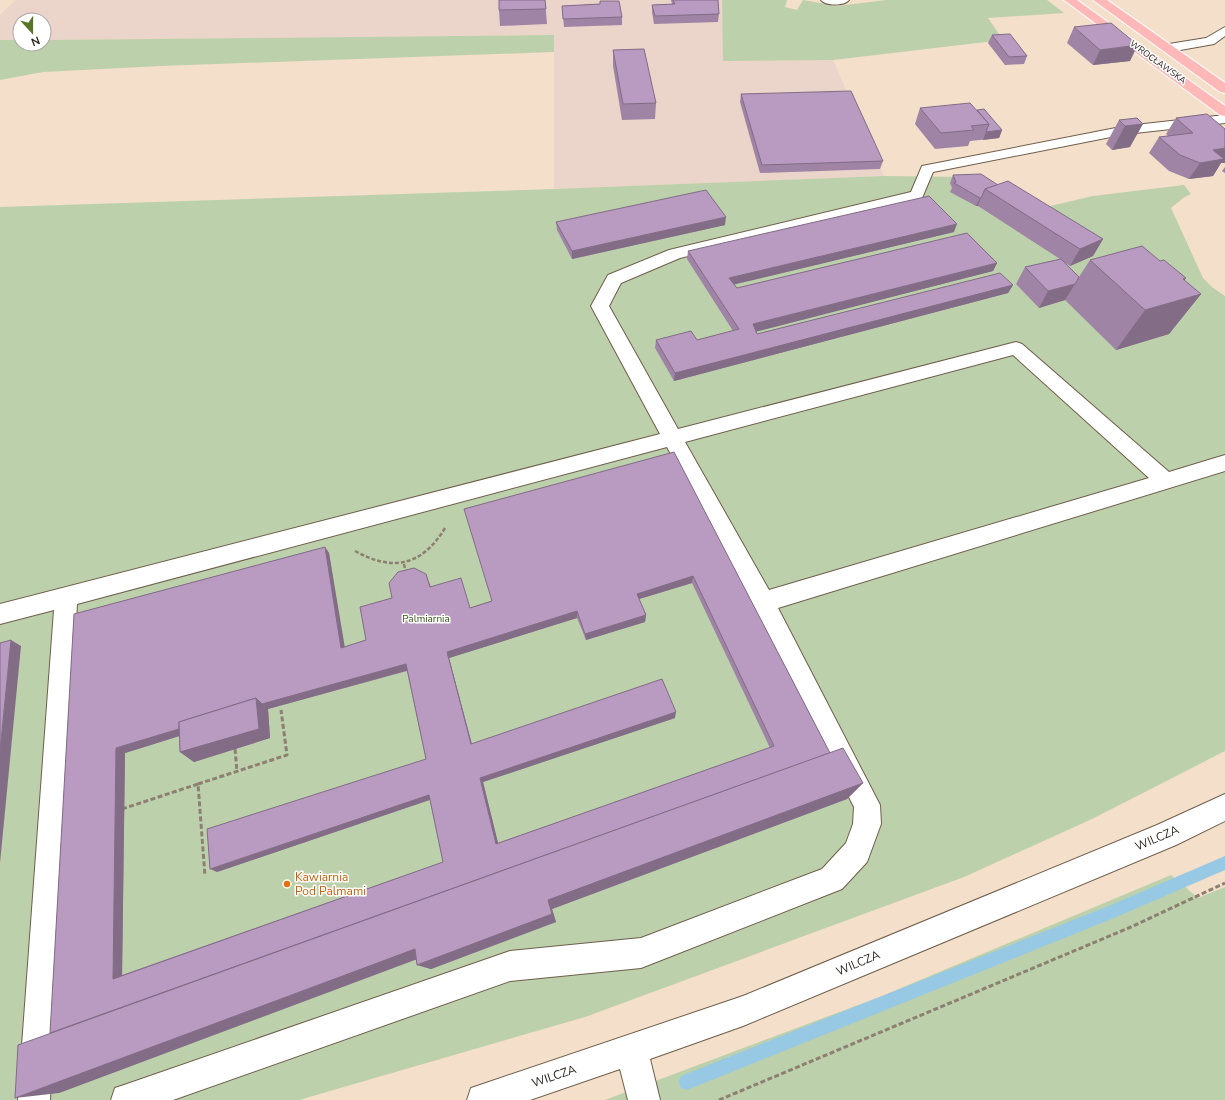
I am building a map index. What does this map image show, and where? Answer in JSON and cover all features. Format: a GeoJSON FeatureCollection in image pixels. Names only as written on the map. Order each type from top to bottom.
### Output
{"type":"FeatureCollection","features":[{"type":"Feature","properties":{"kind":"main road","name":"WROCŁAWSKA"},"geometry":{"type":"LineString","coordinates":[[1070,0],[1225,112]]}},
{"type":"Feature","properties":{"kind":"main road","name":"WROCŁAWSKA"},"geometry":{"type":"LineString","coordinates":[[1099,0],[1225,89]]}},
{"type":"Feature","properties":{"kind":"street"},"geometry":{"type":"LineString","coordinates":[[827,0],[843,0]]}},
{"type":"Feature","properties":{"kind":"street"},"geometry":{"type":"LineString","coordinates":[[1169,48],[1210,41],[1225,31]]}},
{"type":"Feature","properties":{"kind":"street"},"geometry":{"type":"LineString","coordinates":[[127,1100],[510,966],[641,953],[832,879],[857,852],[867,824],[867,805],[763,602],[600,306],[614,279],[675,254],[917,195],[927,169],[1126,130],[1225,119]]}},
{"type":"Feature","properties":{"kind":"street"},"geometry":{"type":"LineString","coordinates":[[0,614],[1016,348],[1166,481]]}},
{"type":"Feature","properties":{"kind":"street"},"geometry":{"type":"LineString","coordinates":[[763,602],[1225,463]]}},
{"type":"Feature","properties":{"kind":"street"},"geometry":{"type":"LineString","coordinates":[[34,1100],[66,597]]}},
{"type":"Feature","properties":{"kind":"street","name":"WILCZA"},"geometry":{"type":"LineString","coordinates":[[483,1100],[631,1048],[743,1011],[1166,835],[1225,807]]}},
{"type":"Feature","properties":{"kind":"street"},"geometry":{"type":"LineString","coordinates":[[631,1048],[644,1100]]}},
{"type":"Feature","properties":{"kind":"path"},"geometry":{"type":"LineString","coordinates":[[340,525],[346,540],[353,550],[366,558],[391,564],[404,564],[426,552],[438,541],[449,520],[450,513],[447,498]]}},
{"type":"Feature","properties":{"kind":"path"},"geometry":{"type":"LineString","coordinates":[[404,564],[407,577]]}},
{"type":"Feature","properties":{"kind":"path"},"geometry":{"type":"LineString","coordinates":[[119,810],[287,755],[281,710]]}},
{"type":"Feature","properties":{"kind":"path"},"geometry":{"type":"LineString","coordinates":[[235,749],[237,772]]}},
{"type":"Feature","properties":{"kind":"path"},"geometry":{"type":"LineString","coordinates":[[198,784],[205,876]]}},
{"type":"Feature","properties":{"kind":"path"},"geometry":{"type":"LineString","coordinates":[[719,1100],[1131,927],[1225,883]]}},
{"type":"Feature","properties":{"kind":"shaded area"},"geometry":{"type":"Polygon","coordinates":[[[16,0],[722,0],[724,61],[833,60],[884,176],[554,189],[554,35],[52,40],[52,12],[12,12],[12,40],[0,40],[0,15],[16,0]]]}},
{"type":"Feature","properties":{"kind":"green space"},"geometry":{"type":"Polygon","coordinates":[[[722,0],[787,0],[785,7],[797,10],[803,0],[837,6],[886,0],[1047,0],[1064,13],[988,18],[1003,40],[833,60],[723,61],[722,0]]]}},
{"type":"Feature","properties":{"kind":"green space"},"geometry":{"type":"Polygon","coordinates":[[[554,35],[554,52],[161,66],[43,72],[0,80],[0,40],[12,40],[12,52],[52,52],[52,40],[554,35]]]}},
{"type":"Feature","properties":{"kind":"green space","name":"Palmiarnia"},"geometry":{"type":"Polygon","coordinates":[[[884,176],[971,177],[1025,212],[1093,196],[1184,185],[1191,194],[1183,198],[1171,208],[1203,278],[1212,287],[1225,296],[1225,751],[1092,819],[964,877],[585,1017],[299,1100],[0,1100],[0,207],[554,189],[884,176]]]}},
{"type":"Feature","properties":{"kind":"green space"},"geometry":{"type":"Polygon","coordinates":[[[1171,875],[1198,898],[1225,887],[1225,1100],[605,1100],[882,996],[1171,875]]]}},
{"type":"Feature","properties":{"kind":"building"},"geometry":{"type":"Polygon","coordinates":[[[499,0],[545,0],[546,9],[499,10],[499,0]]]}},
{"type":"Feature","properties":{"kind":"building"},"geometry":{"type":"Polygon","coordinates":[[[673,0],[718,0],[719,14],[655,16],[652,5],[675,4],[673,0]]]}},
{"type":"Feature","properties":{"kind":"building"},"geometry":{"type":"Polygon","coordinates":[[[600,1],[619,1],[622,17],[563,19],[562,6],[600,4],[600,1]]]}},
{"type":"Feature","properties":{"kind":"building"},"geometry":{"type":"Polygon","coordinates":[[[1111,23],[1138,45],[1100,50],[1074,27],[1111,23]]]}},
{"type":"Feature","properties":{"kind":"building"},"geometry":{"type":"Polygon","coordinates":[[[1010,34],[1027,56],[1009,57],[992,35],[1010,34]]]}},
{"type":"Feature","properties":{"kind":"building"},"geometry":{"type":"Polygon","coordinates":[[[644,49],[656,103],[623,104],[613,50],[644,49]]]}},
{"type":"Feature","properties":{"kind":"building"},"geometry":{"type":"Polygon","coordinates":[[[851,91],[883,161],[762,165],[741,94],[851,91]]]}},
{"type":"Feature","properties":{"kind":"building"},"geometry":{"type":"Polygon","coordinates":[[[970,103],[989,124],[971,126],[974,130],[941,133],[920,108],[970,103]]]}},
{"type":"Feature","properties":{"kind":"building"},"geometry":{"type":"Polygon","coordinates":[[[984,109],[1002,130],[986,132],[989,124],[977,110],[984,109]]]}},
{"type":"Feature","properties":{"kind":"building"},"geometry":{"type":"Polygon","coordinates":[[[1207,114],[1225,129],[1225,148],[1213,150],[1224,159],[1200,163],[1180,155],[1159,137],[1193,133],[1176,118],[1207,114]]]}},
{"type":"Feature","properties":{"kind":"building"},"geometry":{"type":"Polygon","coordinates":[[[1137,118],[1143,124],[1125,126],[1119,120],[1137,118]]]}},
{"type":"Feature","properties":{"kind":"building"},"geometry":{"type":"Polygon","coordinates":[[[981,174],[998,185],[985,189],[981,198],[954,183],[956,182],[953,175],[981,174]]]}},
{"type":"Feature","properties":{"kind":"building"},"geometry":{"type":"Polygon","coordinates":[[[1008,181],[1103,239],[1080,249],[985,189],[1008,181]]]}},
{"type":"Feature","properties":{"kind":"building"},"geometry":{"type":"Polygon","coordinates":[[[706,190],[726,217],[572,251],[556,222],[706,190]]]}},
{"type":"Feature","properties":{"kind":"building"},"geometry":{"type":"Polygon","coordinates":[[[929,196],[957,224],[729,278],[737,288],[967,233],[997,263],[753,324],[757,334],[1000,273],[1013,285],[675,373],[656,340],[691,331],[697,340],[739,329],[688,251],[929,196]]]}},
{"type":"Feature","properties":{"kind":"building"},"geometry":{"type":"Polygon","coordinates":[[[1142,246],[1160,261],[1164,260],[1186,278],[1183,279],[1201,294],[1145,310],[1090,260],[1142,246]]]}},
{"type":"Feature","properties":{"kind":"building"},"geometry":{"type":"Polygon","coordinates":[[[1061,259],[1079,277],[1075,284],[1048,291],[1025,267],[1061,259]]]}},
{"type":"Feature","properties":{"kind":"building","name":"Palmiarnia"},"geometry":{"type":"Polygon","coordinates":[[[674,452],[830,753],[50,1033],[74,614],[325,547],[341,648],[366,640],[360,607],[392,598],[389,583],[398,572],[414,568],[426,574],[430,587],[461,578],[470,608],[492,601],[464,509],[674,452]],[[693,576],[637,594],[646,615],[585,634],[577,611],[447,652],[471,744],[662,679],[676,712],[480,778],[496,844],[774,746],[693,576]],[[406,664],[262,704],[256,698],[179,722],[179,729],[116,748],[113,979],[443,862],[429,795],[210,869],[207,829],[426,759],[406,664]]]}},
{"type":"Feature","properties":{"kind":"building"},"geometry":{"type":"Polygon","coordinates":[[[11,640],[0,751],[0,643],[11,640]]]}},
{"type":"Feature","properties":{"kind":"building"},"geometry":{"type":"Polygon","coordinates":[[[256,698],[259,729],[180,752],[179,722],[256,698]]]}},
{"type":"Feature","properties":{"kind":"building"},"geometry":{"type":"Polygon","coordinates":[[[843,748],[863,783],[548,900],[552,914],[417,965],[415,949],[15,1098],[18,1045],[843,748]]]}},
{"type":"Feature","properties":{"kind":"waterway"},"geometry":{"type":"LineString","coordinates":[[687,1082],[1114,911],[1225,863]]}},
{"type":"Feature","properties":{"kind":"place","name":"Kawiarnia Pod Palmami"},"geometry":{"type":"Point","coordinates":[287,884]}}]}
